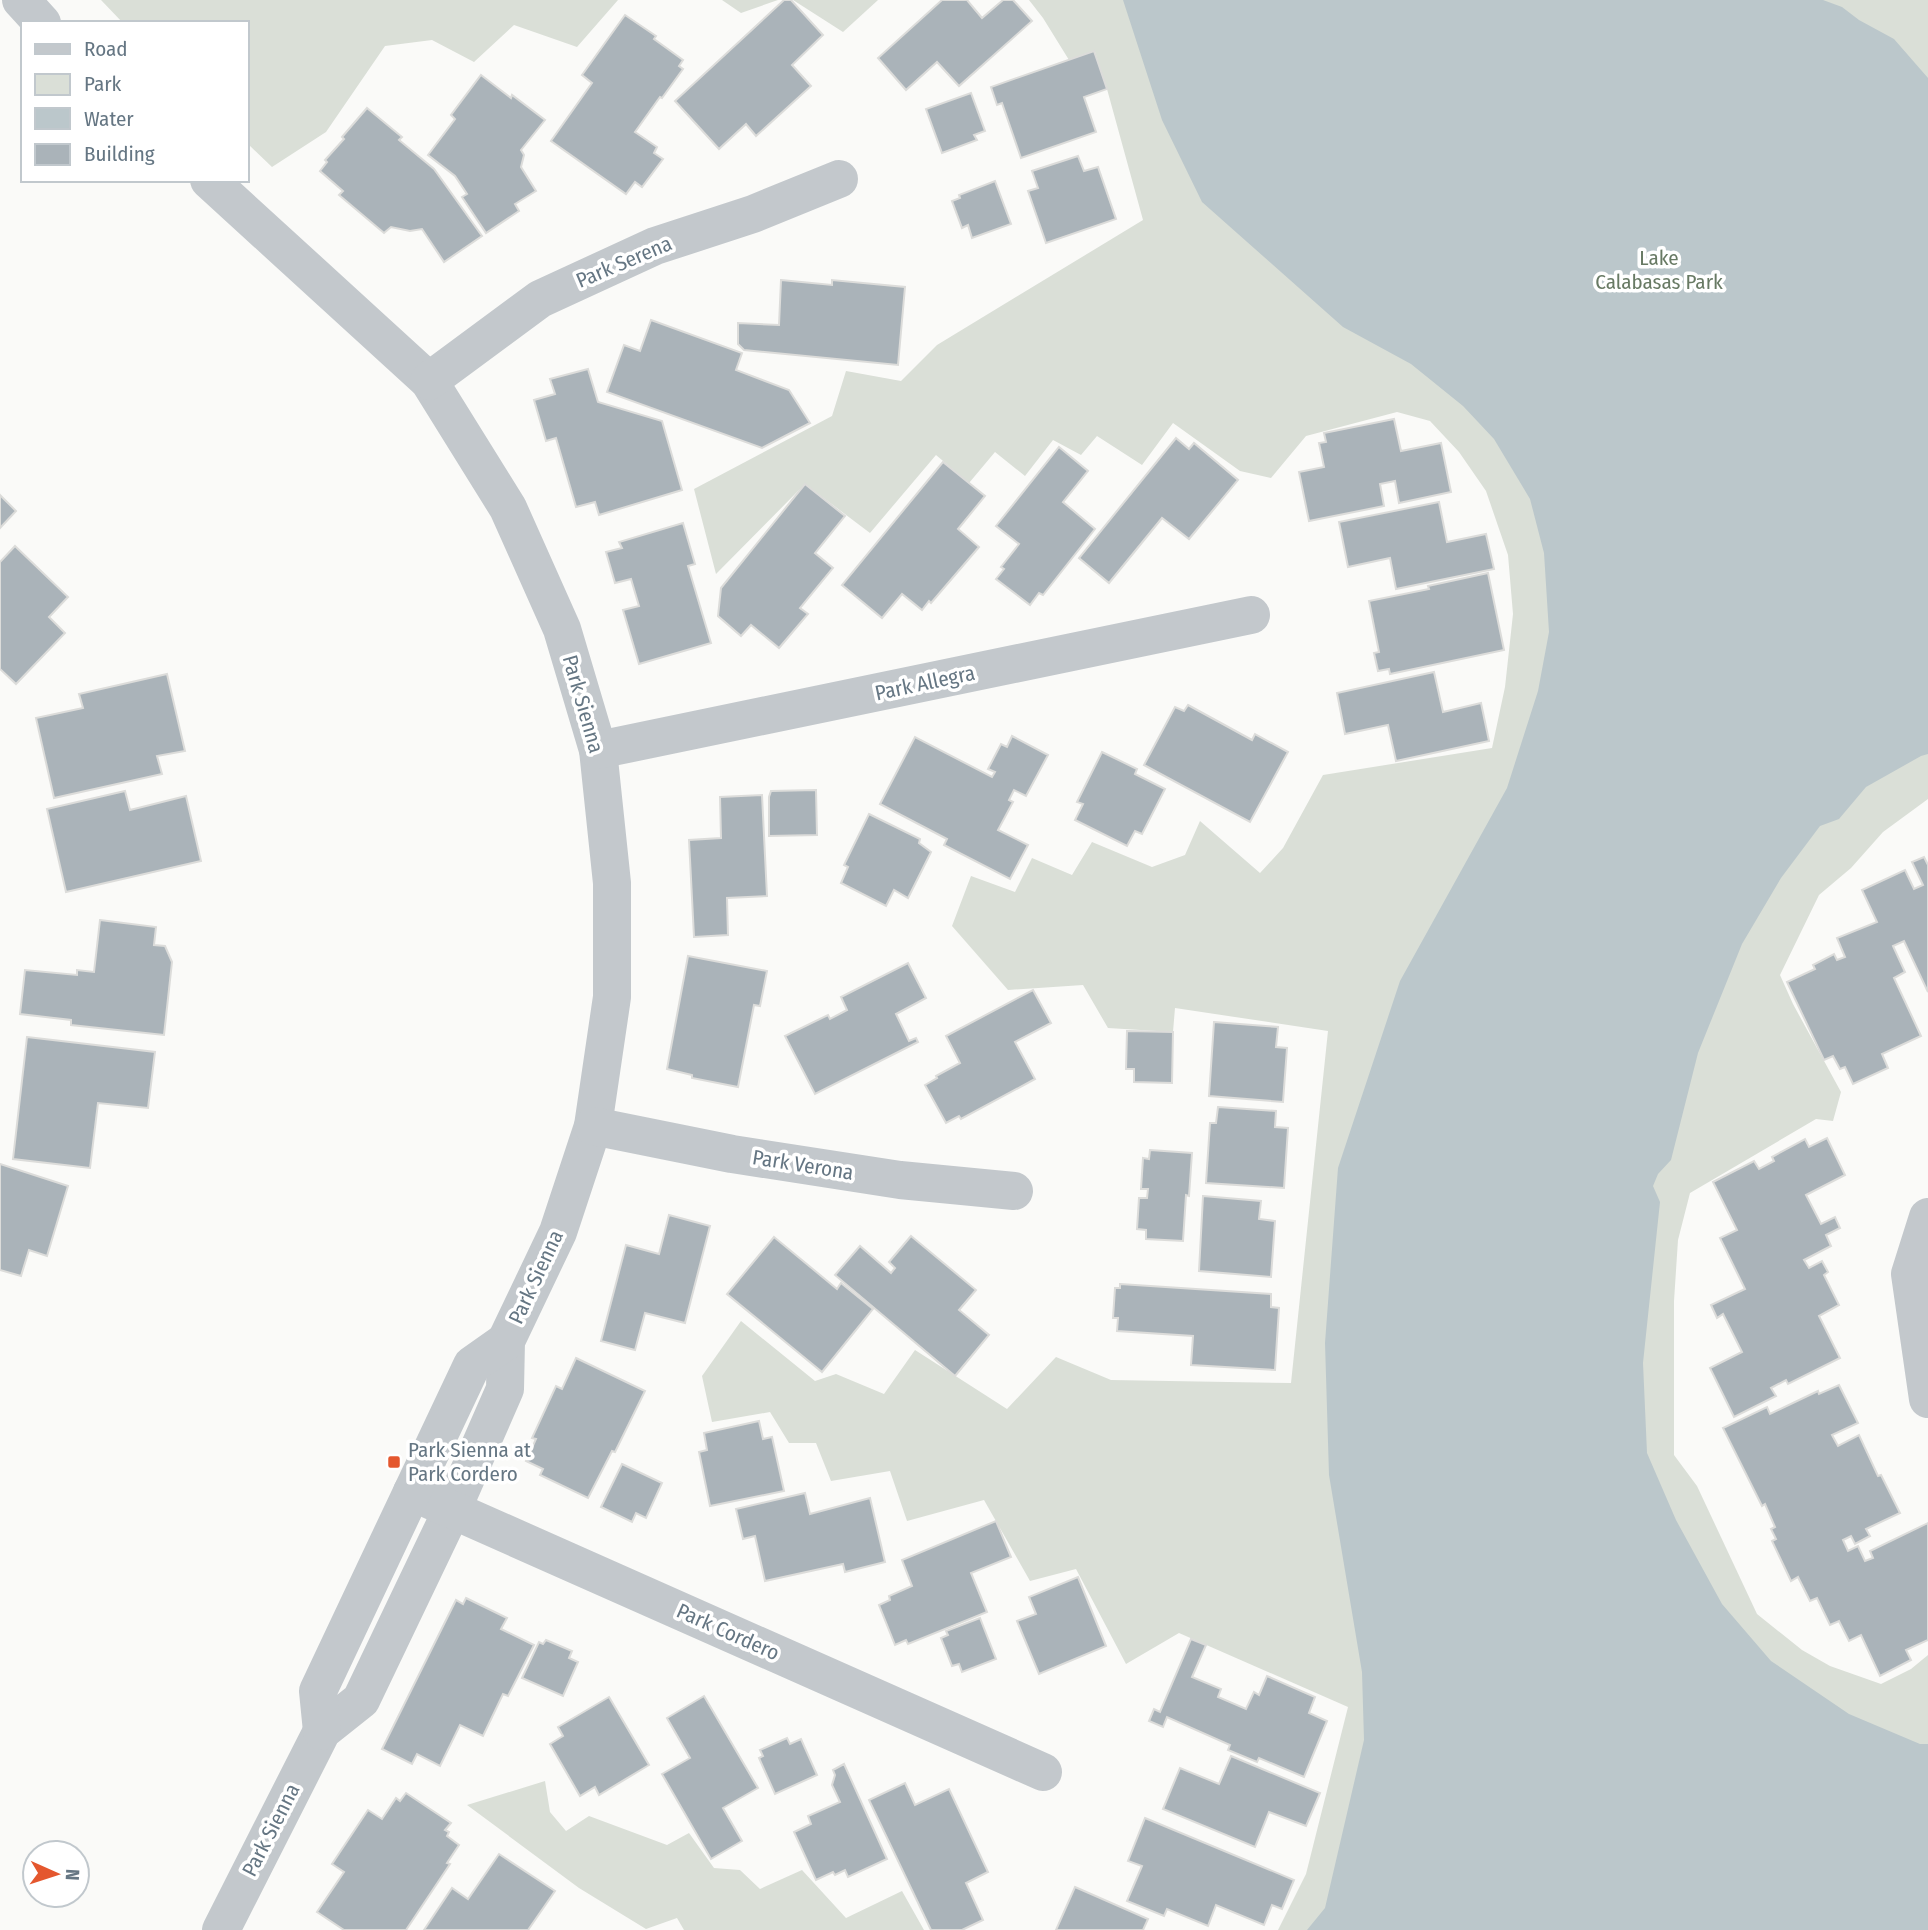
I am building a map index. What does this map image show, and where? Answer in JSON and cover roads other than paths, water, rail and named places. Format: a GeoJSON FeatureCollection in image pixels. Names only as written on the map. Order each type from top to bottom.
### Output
{"type":"FeatureCollection","features":[{"type":"Feature","properties":{"kind":"street"},"geometry":{"type":"LineString","coordinates":[[20,0],[40,21]]}},
{"type":"Feature","properties":{"kind":"street","name":"Park Serena"},"geometry":{"type":"LineString","coordinates":[[429,381],[540,299],[655,246],[753,214],[839,180]]}},
{"type":"Feature","properties":{"kind":"street","name":"Park Sienna"},"geometry":{"type":"LineString","coordinates":[[211,182],[429,381],[508,508],[562,629],[598,750],[612,883],[612,997],[593,1126],[558,1232],[506,1341],[505,1389],[452,1510],[361,1700],[322,1731],[220,1930]]}},
{"type":"Feature","properties":{"kind":"street","name":"Park Allegra"},"geometry":{"type":"LineString","coordinates":[[598,750],[1251,615]]}},
{"type":"Feature","properties":{"kind":"street","name":"Park Verona"},"geometry":{"type":"LineString","coordinates":[[593,1126],[732,1154],[809,1166],[900,1180],[1014,1191]]}},
{"type":"Feature","properties":{"kind":"street"},"geometry":{"type":"LineString","coordinates":[[1928,1216],[1910,1274],[1928,1399]]}},
{"type":"Feature","properties":{"kind":"street","name":"Park Sienna"},"geometry":{"type":"LineString","coordinates":[[322,1731],[318,1691],[472,1365],[506,1341]]}},
{"type":"Feature","properties":{"kind":"street","name":"Park Cordero"},"geometry":{"type":"LineString","coordinates":[[412,1492],[1043,1772]]}},
{"type":"Feature","properties":{"kind":"water","name":"Lake Calabasas Park"},"geometry":{"type":"Polygon","coordinates":[[[1123,0],[1823,0],[1842,7],[1859,20],[1894,39],[1928,78],[1928,754],[1866,787],[1839,819],[1820,826],[1781,878],[1742,944],[1698,1053],[1671,1160],[1658,1174],[1653,1186],[1660,1202],[1643,1363],[1647,1453],[1676,1520],[1722,1604],[1771,1661],[1849,1714],[1920,1744],[1928,1744],[1928,1930],[1307,1930],[1325,1908],[1364,1740],[1362,1672],[1329,1475],[1325,1343],[1338,1168],[1400,981],[1507,788],[1538,691],[1549,632],[1544,553],[1530,499],[1494,439],[1463,406],[1411,364],[1343,327],[1202,202],[1162,120],[1123,0]]]}},
{"type":"Feature","properties":{"kind":"place","name":"Park Sienna at Park Cordero"},"geometry":{"type":"Point","coordinates":[394,1462]}}]}
